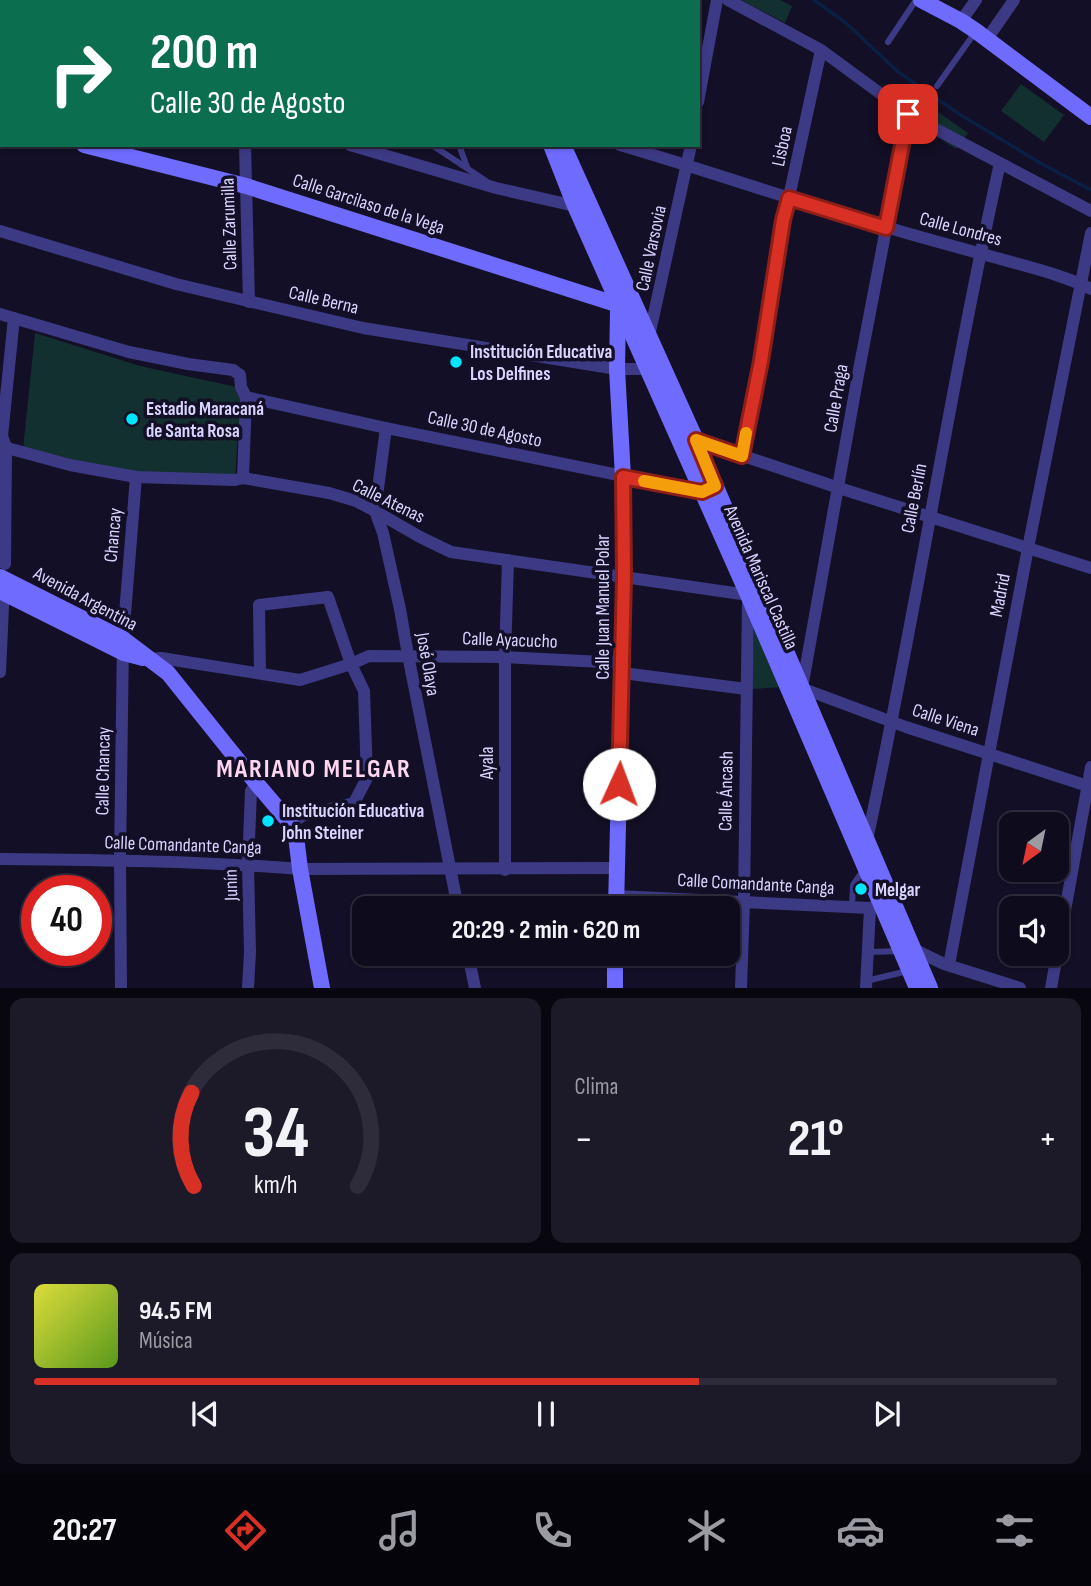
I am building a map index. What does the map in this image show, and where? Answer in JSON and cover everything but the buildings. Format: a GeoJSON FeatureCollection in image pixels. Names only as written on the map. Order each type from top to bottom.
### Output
{"type":"FeatureCollection","features":[{"type":"Feature","properties":{"kind":"street"},"geometry":{"type":"LineString","coordinates":[[700,78],[704,30],[716,0]]}},
{"type":"Feature","properties":{"kind":"street"},"geometry":{"type":"LineString","coordinates":[[728,0],[821,50],[912,112],[1091,211]]}},
{"type":"Feature","properties":{"kind":"street"},"geometry":{"type":"LineString","coordinates":[[918,0],[961,21],[1091,117]]}},
{"type":"Feature","properties":{"kind":"street"},"geometry":{"type":"LineString","coordinates":[[961,21],[976,0]]}},
{"type":"Feature","properties":{"kind":"street"},"geometry":{"type":"LineString","coordinates":[[981,35],[1014,0]]}},
{"type":"Feature","properties":{"kind":"street","name":"Lisboa"},"geometry":{"type":"LineString","coordinates":[[742,456],[761,361],[783,220],[821,50]]}},
{"type":"Feature","properties":{"kind":"street","name":"Calle Praga"},"geometry":{"type":"LineString","coordinates":[[796,689],[839,488],[886,228],[912,112]]}},
{"type":"Feature","properties":{"kind":"street","name":"Calle Garcilaso de la Vega"},"geometry":{"type":"LineString","coordinates":[[92,147],[246,186],[638,312]]}},
{"type":"Feature","properties":{"kind":"street","name":"Calle Zarumilla"},"geometry":{"type":"LineString","coordinates":[[245,147],[249,302]]}},
{"type":"Feature","properties":{"kind":"street"},"geometry":{"type":"LineString","coordinates":[[358,147],[496,188],[581,203]]}},
{"type":"Feature","properties":{"kind":"street","name":"Avenida Mariscal Castilla"},"geometry":{"type":"LineString","coordinates":[[552,147],[650,336],[709,489],[796,689],[867,840],[881,905]]}},
{"type":"Feature","properties":{"kind":"street","name":"Avenida Mariscal Castilla"},"geometry":{"type":"LineString","coordinates":[[565,147],[581,203],[618,305],[644,363],[689,442]]}},
{"type":"Feature","properties":{"kind":"street","name":"Calle Londres"},"geometry":{"type":"LineString","coordinates":[[627,147],[886,228],[980,253],[1086,286]]}},
{"type":"Feature","properties":{"kind":"street","name":"Calle Varsovia"},"geometry":{"type":"LineString","coordinates":[[644,363],[691,147]]}},
{"type":"Feature","properties":{"kind":"street","name":"Calle Berlín"},"geometry":{"type":"LineString","coordinates":[[867,840],[893,722],[980,253],[1000,163]]}},
{"type":"Feature","properties":{"kind":"street","name":"Calle Berna"},"geometry":{"type":"LineString","coordinates":[[0,231],[176,284],[363,328],[617,369],[644,363]]}},
{"type":"Feature","properties":{"kind":"street","name":"Madrid"},"geometry":{"type":"LineString","coordinates":[[946,965],[1028,548],[1086,286],[1091,233]]}},
{"type":"Feature","properties":{"kind":"street","name":"Calle Juan Manuel Polar"},"geometry":{"type":"LineString","coordinates":[[616,896],[624,577],[623,477],[617,369],[618,305]]}},
{"type":"Feature","properties":{"kind":"street"},"geometry":{"type":"LineString","coordinates":[[0,314],[129,352],[233,370],[240,375],[241,387],[246,397],[243,478]]}},
{"type":"Feature","properties":{"kind":"street"},"geometry":{"type":"LineString","coordinates":[[0,672],[2,436],[14,318]]}},
{"type":"Feature","properties":{"kind":"street","name":"Calle 30 de Agosto"},"geometry":{"type":"LineString","coordinates":[[246,397],[623,477],[709,489]]}},
{"type":"Feature","properties":{"kind":"street","name":"José Olaya"},"geometry":{"type":"LineString","coordinates":[[386,428],[375,510],[383,533],[400,610],[455,896]]}},
{"type":"Feature","properties":{"kind":"street"},"geometry":{"type":"LineString","coordinates":[[689,442],[742,456],[1091,568]]}},
{"type":"Feature","properties":{"kind":"street","name":"Calle Atenas"},"geometry":{"type":"LineString","coordinates":[[3,447],[70,465],[136,477],[235,481],[243,478],[329,493],[375,510],[451,552],[754,593]]}},
{"type":"Feature","properties":{"kind":"street","name":"Chancay"},"geometry":{"type":"LineString","coordinates":[[123,646],[136,477]]}},
{"type":"Feature","properties":{"kind":"street","name":"Ayala"},"geometry":{"type":"LineString","coordinates":[[505,870],[508,560]]}},
{"type":"Feature","properties":{"kind":"street","name":"Avenida Argentina"},"geometry":{"type":"LineString","coordinates":[[2,581],[151,660],[167,673],[291,824]]}},
{"type":"Feature","properties":{"kind":"street","name":"Calle Áncash"},"geometry":{"type":"LineString","coordinates":[[741,988],[746,689],[754,593]]}},
{"type":"Feature","properties":{"kind":"street"},"geometry":{"type":"LineString","coordinates":[[260,673],[259,605],[328,597],[351,664],[364,691],[367,778],[354,803],[302,816],[291,824],[296,836],[322,988]]}},
{"type":"Feature","properties":{"kind":"street","name":"Calle Chancay"},"geometry":{"type":"LineString","coordinates":[[121,988],[123,646]]}},
{"type":"Feature","properties":{"kind":"street","name":"Calle Ayacucho"},"geometry":{"type":"LineString","coordinates":[[151,660],[161,658],[300,680],[369,656],[505,657],[623,668]]}},
{"type":"Feature","properties":{"kind":"street"},"geometry":{"type":"LineString","coordinates":[[623,668],[746,689]]}},
{"type":"Feature","properties":{"kind":"street","name":"Avenida Mariscal Castilla"},"geometry":{"type":"LineString","coordinates":[[796,689],[881,905],[916,969],[930,988]]}},
{"type":"Feature","properties":{"kind":"street","name":"Calle Viena"},"geometry":{"type":"LineString","coordinates":[[796,689],[1089,787]]}},
{"type":"Feature","properties":{"kind":"street"},"geometry":{"type":"LineString","coordinates":[[1051,988],[1091,767]]}},
{"type":"Feature","properties":{"kind":"street","name":"Junín"},"geometry":{"type":"LineString","coordinates":[[248,988],[251,791],[257,784]]}},
{"type":"Feature","properties":{"kind":"street","name":"Calle Comandante Canga"},"geometry":{"type":"LineString","coordinates":[[0,859],[248,865],[300,869],[617,868]]}},
{"type":"Feature","properties":{"kind":"street","name":"Calle Comandante Canga"},"geometry":{"type":"LineString","coordinates":[[740,902],[852,907],[881,905]]}},
{"type":"Feature","properties":{"kind":"street"},"geometry":{"type":"LineString","coordinates":[[866,984],[869,952],[881,905]]}},
{"type":"Feature","properties":{"kind":"street"},"geometry":{"type":"LineString","coordinates":[[907,950],[1020,988]]}},
{"type":"Feature","properties":{"kind":"street"},"geometry":{"type":"LineString","coordinates":[[916,969],[946,965]]}},
{"type":"Feature","properties":{"kind":"street"},"geometry":{"type":"LineString","coordinates":[[470,966],[475,988]]}},
{"type":"Feature","properties":{"kind":"street"},"geometry":{"type":"LineString","coordinates":[[615,966],[615,988]]}},
{"type":"Feature","properties":{"kind":"street","name":"Avenida Mariscal Castilla"},"geometry":{"type":"LineString","coordinates":[[916,969],[918,988]]}},
{"type":"Feature","properties":{"kind":"lane"},"geometry":{"type":"LineString","coordinates":[[887,42],[918,0]]}},
{"type":"Feature","properties":{"kind":"lane"},"geometry":{"type":"LineString","coordinates":[[934,88],[981,35]]}},
{"type":"Feature","properties":{"kind":"lane"},"geometry":{"type":"LineString","coordinates":[[435,147],[496,188]]}},
{"type":"Feature","properties":{"kind":"lane"},"geometry":{"type":"LineString","coordinates":[[460,147],[468,169]]}},
{"type":"Feature","properties":{"kind":"lane"},"geometry":{"type":"LineString","coordinates":[[852,907],[853,885],[865,868]]}},
{"type":"Feature","properties":{"kind":"lane"},"geometry":{"type":"LineString","coordinates":[[869,952],[907,950]]}},
{"type":"Feature","properties":{"kind":"lane"},"geometry":{"type":"LineString","coordinates":[[866,984],[916,969]]}},
{"type":"Feature","properties":{"kind":"path"},"geometry":{"type":"LineString","coordinates":[[912,112],[934,88]]}},
{"type":"Feature","properties":{"kind":"green space"},"geometry":{"type":"Polygon","coordinates":[[[741,0],[780,0],[792,6],[785,23],[741,0]]]}},
{"type":"Feature","properties":{"kind":"green space"},"geometry":{"type":"Polygon","coordinates":[[[1021,84],[1064,115],[1044,142],[1001,111],[1021,84]]]}},
{"type":"Feature","properties":{"kind":"green space"},"geometry":{"type":"Polygon","coordinates":[[[931,107],[968,133],[956,149],[920,125],[931,107]]]}},
{"type":"Feature","properties":{"kind":"green space","name":"Estadio Maracaná de Santa Rosa"},"geometry":{"type":"Polygon","coordinates":[[[35,333],[140,366],[241,388],[235,479],[135,473],[23,449],[35,333]]]}},
{"type":"Feature","properties":{"kind":"green space"},"geometry":{"type":"Polygon","coordinates":[[[754,628],[783,687],[752,689],[754,628]]]}},
{"type":"Feature","properties":{"kind":"waterway"},"geometry":{"type":"LineString","coordinates":[[814,0],[846,23],[897,71],[959,114],[1091,190]]}},
{"type":"Feature","properties":{"kind":"slow traffic"},"geometry":{"type":"LineString","coordinates":[[644,481],[702,492],[715,486],[696,440],[742,456],[746,433]]}},
{"type":"Feature","properties":{"kind":"place","name":"Institución Educativa Los Delfines"},"geometry":{"type":"Point","coordinates":[456,362]}},
{"type":"Feature","properties":{"kind":"place","name":"Estadio Maracaná de Santa Rosa"},"geometry":{"type":"Point","coordinates":[132,419]}},
{"type":"Feature","properties":{"kind":"place","name":"Institución Educativa John Steiner"},"geometry":{"type":"Point","coordinates":[268,821]}},
{"type":"Feature","properties":{"kind":"place","name":"Melgar"},"geometry":{"type":"Point","coordinates":[861,889]}},
{"type":"Feature","properties":{"kind":"district","name":"MARIANO MELGAR"},"geometry":{"type":"Point","coordinates":[314,768]}},
{"type":"Feature","properties":{"kind":"route"},"geometry":{"type":"LineString","coordinates":[[619,784],[623,673],[623,477],[702,492],[715,486],[696,440],[742,456],[789,198],[886,228],[908,114]]}}]}
